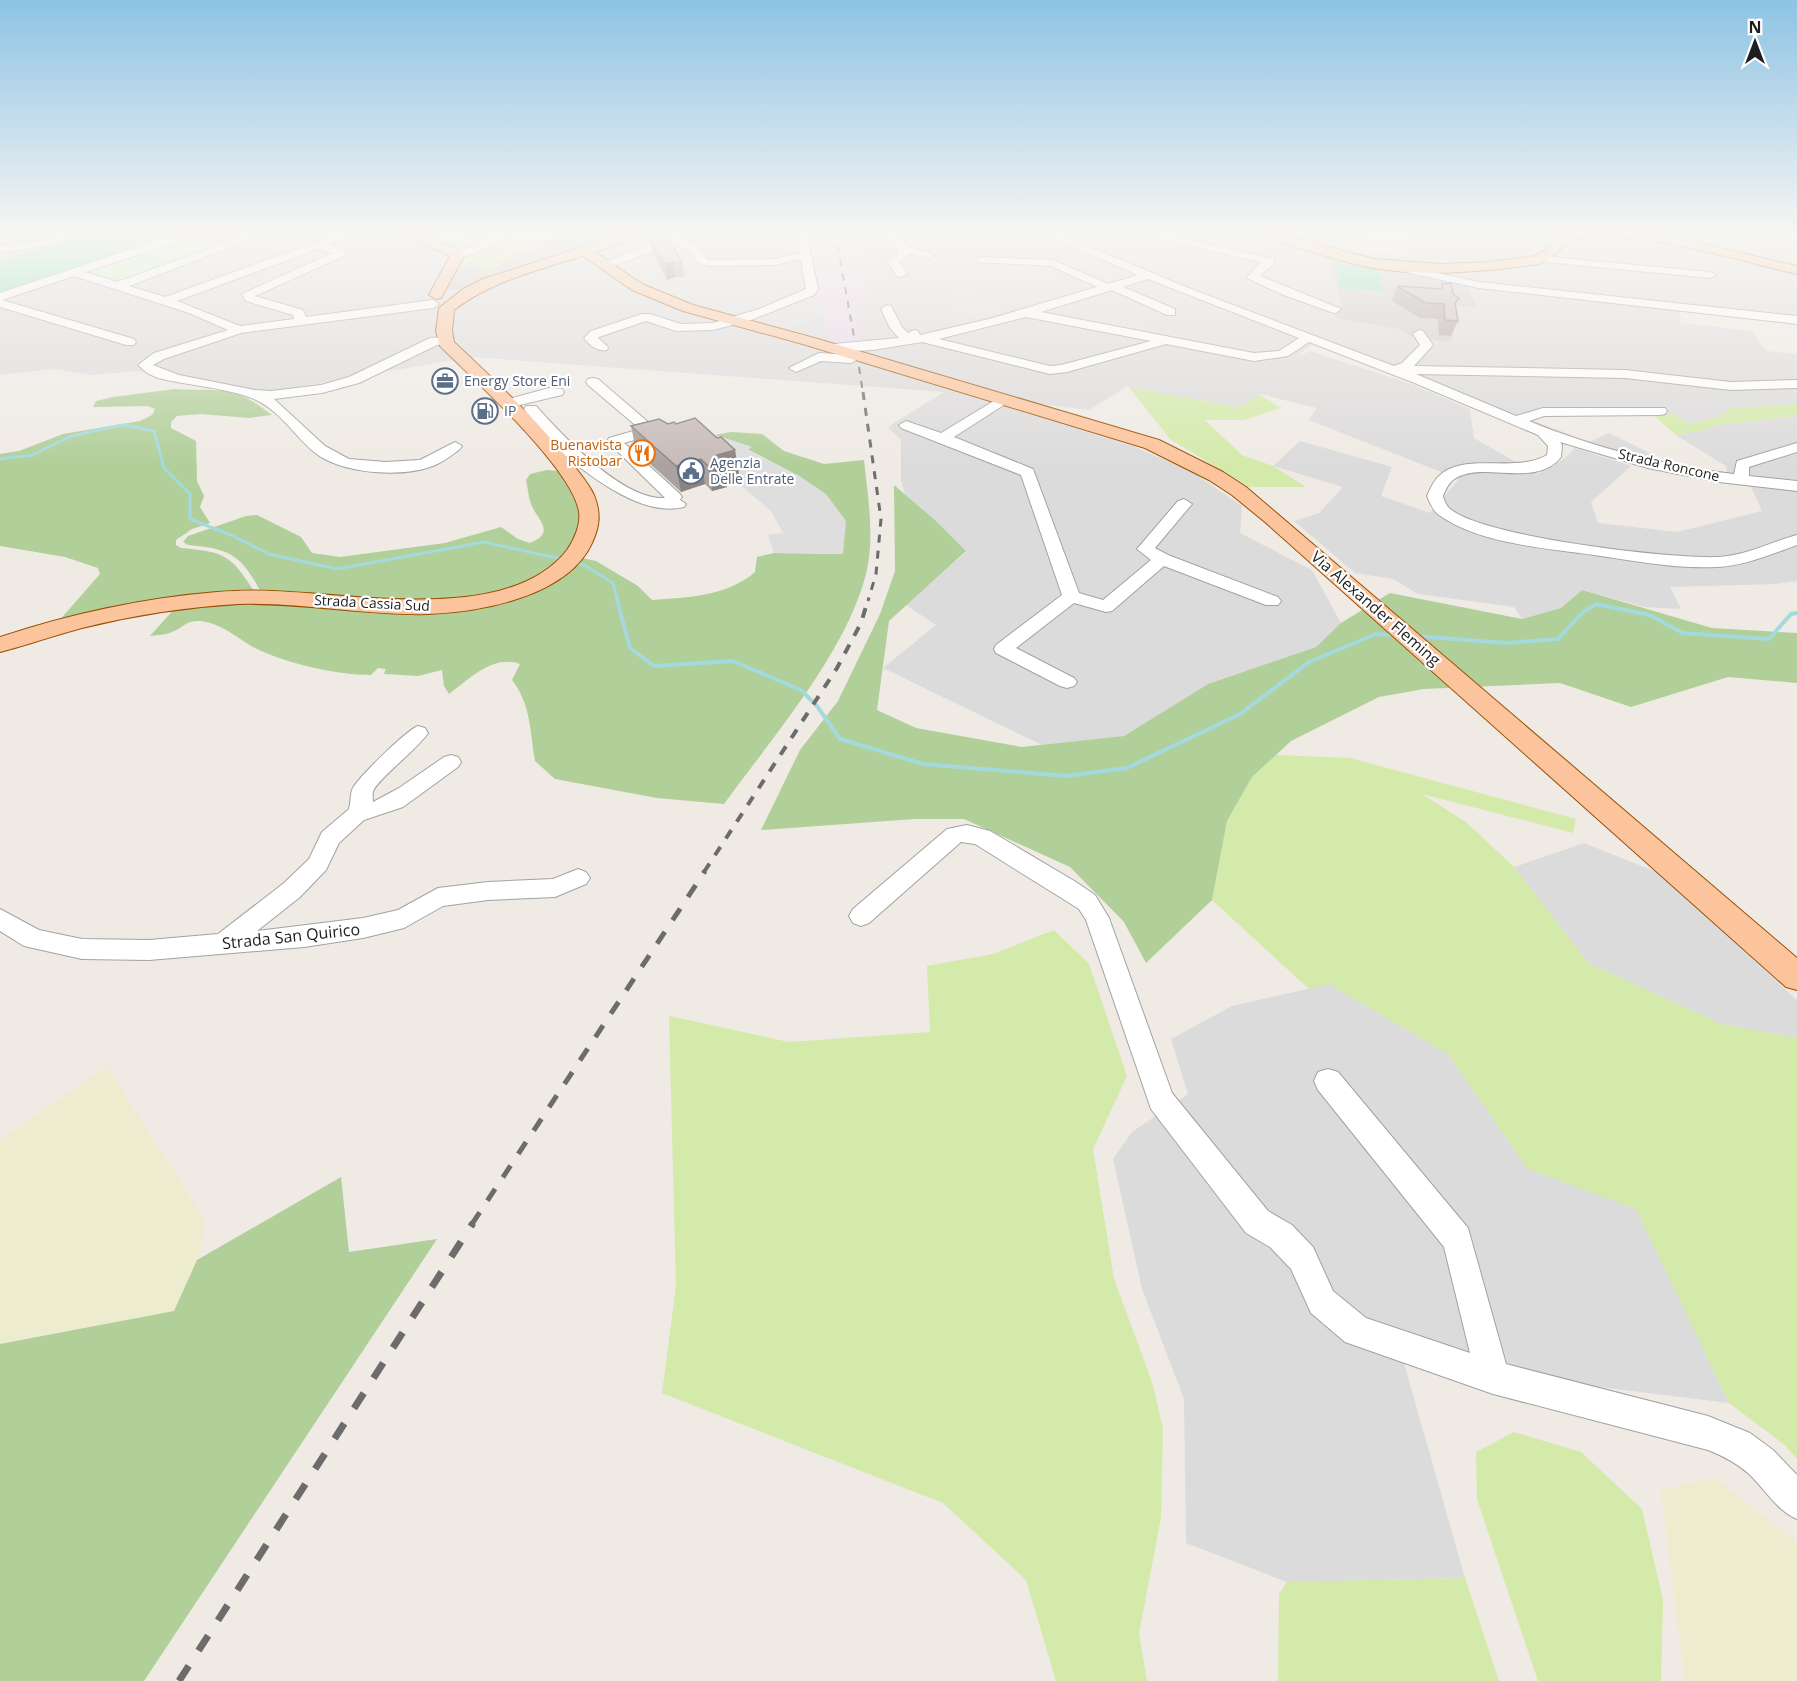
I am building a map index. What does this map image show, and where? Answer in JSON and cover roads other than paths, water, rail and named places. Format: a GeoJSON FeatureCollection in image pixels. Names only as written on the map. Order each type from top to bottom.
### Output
{"type":"FeatureCollection","features":[{"type":"Feature","properties":{"kind":"main road"},"geometry":{"type":"LineString","coordinates":[[437,319],[438,310]]}},
{"type":"Feature","properties":{"kind":"main road"},"geometry":{"type":"LineString","coordinates":[[437,319],[447,310]]}},
{"type":"Feature","properties":{"kind":"main road","name":"Via Alexander Fleming"},"geometry":{"type":"LineString","coordinates":[[697,310],[834,348],[875,353],[1002,400],[1152,444],[1216,476],[1239,491],[1272,518],[1797,977]]}},
{"type":"Feature","properties":{"kind":"main road","name":"Strada Cassia Sud"},"geometry":{"type":"LineString","coordinates":[[0,645],[63,626],[137,609],[181,602],[261,597],[435,607],[489,599],[547,578],[564,568],[575,556],[590,519],[585,495],[561,452],[507,404],[437,319]]}},
{"type":"Feature","properties":{"kind":"street"},"geometry":{"type":"LineString","coordinates":[[0,316],[20,310]]}},
{"type":"Feature","properties":{"kind":"street"},"geometry":{"type":"LineString","coordinates":[[24,310],[130,342]]}},
{"type":"Feature","properties":{"kind":"street"},"geometry":{"type":"LineString","coordinates":[[195,310],[239,330]]}},
{"type":"Feature","properties":{"kind":"street"},"geometry":{"type":"LineString","coordinates":[[289,310],[299,314],[301,321]]}},
{"type":"Feature","properties":{"kind":"street"},"geometry":{"type":"LineString","coordinates":[[602,347],[590,338],[595,334],[646,316],[672,327],[684,329],[719,325],[763,310]]}},
{"type":"Feature","properties":{"kind":"street"},"geometry":{"type":"LineString","coordinates":[[888,310],[904,338],[918,338],[1050,370],[1062,369],[1165,340]]}},
{"type":"Feature","properties":{"kind":"street"},"geometry":{"type":"LineString","coordinates":[[796,368],[819,357],[844,360],[875,353],[918,338],[1004,317],[1045,310]]}},
{"type":"Feature","properties":{"kind":"street"},"geometry":{"type":"LineString","coordinates":[[1167,310],[1171,312]]}},
{"type":"Feature","properties":{"kind":"street","name":"Strada Roncone"},"geometry":{"type":"LineString","coordinates":[[1239,310],[1394,370],[1543,432],[1648,463],[1741,480],[1797,486]]}},
{"type":"Feature","properties":{"kind":"street"},"geometry":{"type":"LineString","coordinates":[[1710,310],[1797,320]]}},
{"type":"Feature","properties":{"kind":"street"},"geometry":{"type":"LineString","coordinates":[[1041,312],[1254,357],[1294,351],[1307,337]]}},
{"type":"Feature","properties":{"kind":"street"},"geometry":{"type":"LineString","coordinates":[[437,319],[354,380],[322,389],[271,395],[254,394],[165,376],[151,371],[145,365],[159,356],[239,330],[301,321],[437,319]]}},
{"type":"Feature","properties":{"kind":"street"},"geometry":{"type":"LineString","coordinates":[[875,353],[896,328]]}},
{"type":"Feature","properties":{"kind":"street"},"geometry":{"type":"LineString","coordinates":[[949,346],[944,340],[950,332]]}},
{"type":"Feature","properties":{"kind":"street"},"geometry":{"type":"LineString","coordinates":[[1394,370],[1407,366],[1427,345],[1419,334]]}},
{"type":"Feature","properties":{"kind":"street"},"geometry":{"type":"LineString","coordinates":[[1394,370],[1625,374],[1713,384],[1797,384]]}},
{"type":"Feature","properties":{"kind":"street"},"geometry":{"type":"LineString","coordinates":[[593,382],[650,431],[614,441],[674,497],[671,501],[662,504]]}},
{"type":"Feature","properties":{"kind":"street"},"geometry":{"type":"LineString","coordinates":[[507,404],[557,391]]}},
{"type":"Feature","properties":{"kind":"street"},"geometry":{"type":"LineString","coordinates":[[254,394],[272,402],[311,442],[346,464],[412,466],[428,462],[455,446]]}},
{"type":"Feature","properties":{"kind":"street"},"geometry":{"type":"LineString","coordinates":[[943,438],[1002,400]]}},
{"type":"Feature","properties":{"kind":"street"},"geometry":{"type":"LineString","coordinates":[[531,409],[561,452],[601,478],[662,504],[680,504]]}},
{"type":"Feature","properties":{"kind":"street"},"geometry":{"type":"LineString","coordinates":[[1516,420],[1543,412],[1660,411]]}},
{"type":"Feature","properties":{"kind":"street"},"geometry":{"type":"LineString","coordinates":[[906,425],[1028,472],[1071,596]]}},
{"type":"Feature","properties":{"kind":"street"},"geometry":{"type":"LineString","coordinates":[[1543,432],[1552,439],[1555,445],[1554,458],[1548,463],[1525,469],[1458,472],[1444,479],[1438,487],[1435,494],[1436,502],[1441,508],[1464,523],[1497,534],[1669,561],[1720,562],[1741,558],[1797,540]]}},
{"type":"Feature","properties":{"kind":"street"},"geometry":{"type":"LineString","coordinates":[[1741,480],[1742,464],[1797,447]]}},
{"type":"Feature","properties":{"kind":"street"},"geometry":{"type":"LineString","coordinates":[[613,484],[636,475],[636,471],[616,451]]}},
{"type":"Feature","properties":{"kind":"street"},"geometry":{"type":"LineString","coordinates":[[1184,504],[1145,549],[1162,560],[1272,601]]}},
{"type":"Feature","properties":{"kind":"street"},"geometry":{"type":"LineString","coordinates":[[1071,596],[1106,607],[1162,560]]}},
{"type":"Feature","properties":{"kind":"street"},"geometry":{"type":"LineString","coordinates":[[1067,682],[1003,649],[1071,596]]}},
{"type":"Feature","properties":{"kind":"street"},"geometry":{"type":"LineString","coordinates":[[223,944],[298,884],[318,864],[330,838],[358,813],[362,802],[362,791],[369,780],[401,752],[418,733]]}},
{"type":"Feature","properties":{"kind":"street"},"geometry":{"type":"LineString","coordinates":[[358,813],[373,812],[392,802],[451,762]]}},
{"type":"Feature","properties":{"kind":"street"},"geometry":{"type":"LineString","coordinates":[[861,916],[955,835],[967,833],[982,837],[1087,902],[1097,918],[1161,1100],[1257,1222],[1281,1236],[1302,1258],[1322,1302],[1356,1331],[1493,1377],[1707,1433],[1738,1445],[1761,1462],[1797,1501]]}},
{"type":"Feature","properties":{"kind":"street","name":"Strada San Quirico"},"geometry":{"type":"LineString","coordinates":[[0,920],[33,939],[82,949],[148,950],[303,937],[363,928],[404,918],[438,897],[488,891],[555,888],[578,878]]}},
{"type":"Feature","properties":{"kind":"street"},"geometry":{"type":"LineString","coordinates":[[1328,1081],[1457,1239],[1493,1377]]}},
{"type":"Feature","properties":{"kind":"waterway"},"geometry":{"type":"LineString","coordinates":[[0,459],[32,455],[69,437],[124,425],[154,431],[164,468],[190,494],[190,519],[233,536],[269,554],[337,569],[484,542],[561,559]]}},
{"type":"Feature","properties":{"kind":"waterway"},"geometry":{"type":"LineString","coordinates":[[572,562],[584,565],[613,583],[618,601]]}},
{"type":"Feature","properties":{"kind":"waterway"},"geometry":{"type":"LineString","coordinates":[[617,600],[630,648],[654,666],[733,661],[801,690],[817,706],[840,739],[923,764],[1066,776],[1127,768],[1240,714],[1309,662],[1376,634],[1395,635]]}},
{"type":"Feature","properties":{"kind":"waterway"},"geometry":{"type":"LineString","coordinates":[[1415,636],[1506,643],[1558,639],[1583,612],[1596,604],[1649,615],[1683,633],[1769,639],[1791,614],[1797,613]]}},
{"type":"Feature","properties":{"kind":"railway"},"geometry":{"type":"LineString","coordinates":[[849,310],[855,342]]}},
{"type":"Feature","properties":{"kind":"railway"},"geometry":{"type":"LineString","coordinates":[[859,367],[863,393]]}},
{"type":"Feature","properties":{"kind":"railway"},"geometry":{"type":"LineString","coordinates":[[863,392],[881,519],[876,574],[868,601]]}},
{"type":"Feature","properties":{"kind":"railway"},"geometry":{"type":"LineString","coordinates":[[704,872],[837,668],[861,623],[868,600]]}},
{"type":"Feature","properties":{"kind":"railway"},"geometry":{"type":"LineString","coordinates":[[472,1224],[705,871]]}},
{"type":"Feature","properties":{"kind":"railway"},"geometry":{"type":"LineString","coordinates":[[179,1681],[473,1223]]}},
{"type":"Feature","properties":{"kind":"place","name":"Energy Store Eni"},"geometry":{"type":"Point","coordinates":[445,381]}},
{"type":"Feature","properties":{"kind":"place","name":"IP"},"geometry":{"type":"Point","coordinates":[485,411]}},
{"type":"Feature","properties":{"kind":"place","name":"Buenavista Ristobar"},"geometry":{"type":"Point","coordinates":[642,453]}},
{"type":"Feature","properties":{"kind":"place","name":"Agenzia Delle Entrate"},"geometry":{"type":"Point","coordinates":[691,471]}}]}
